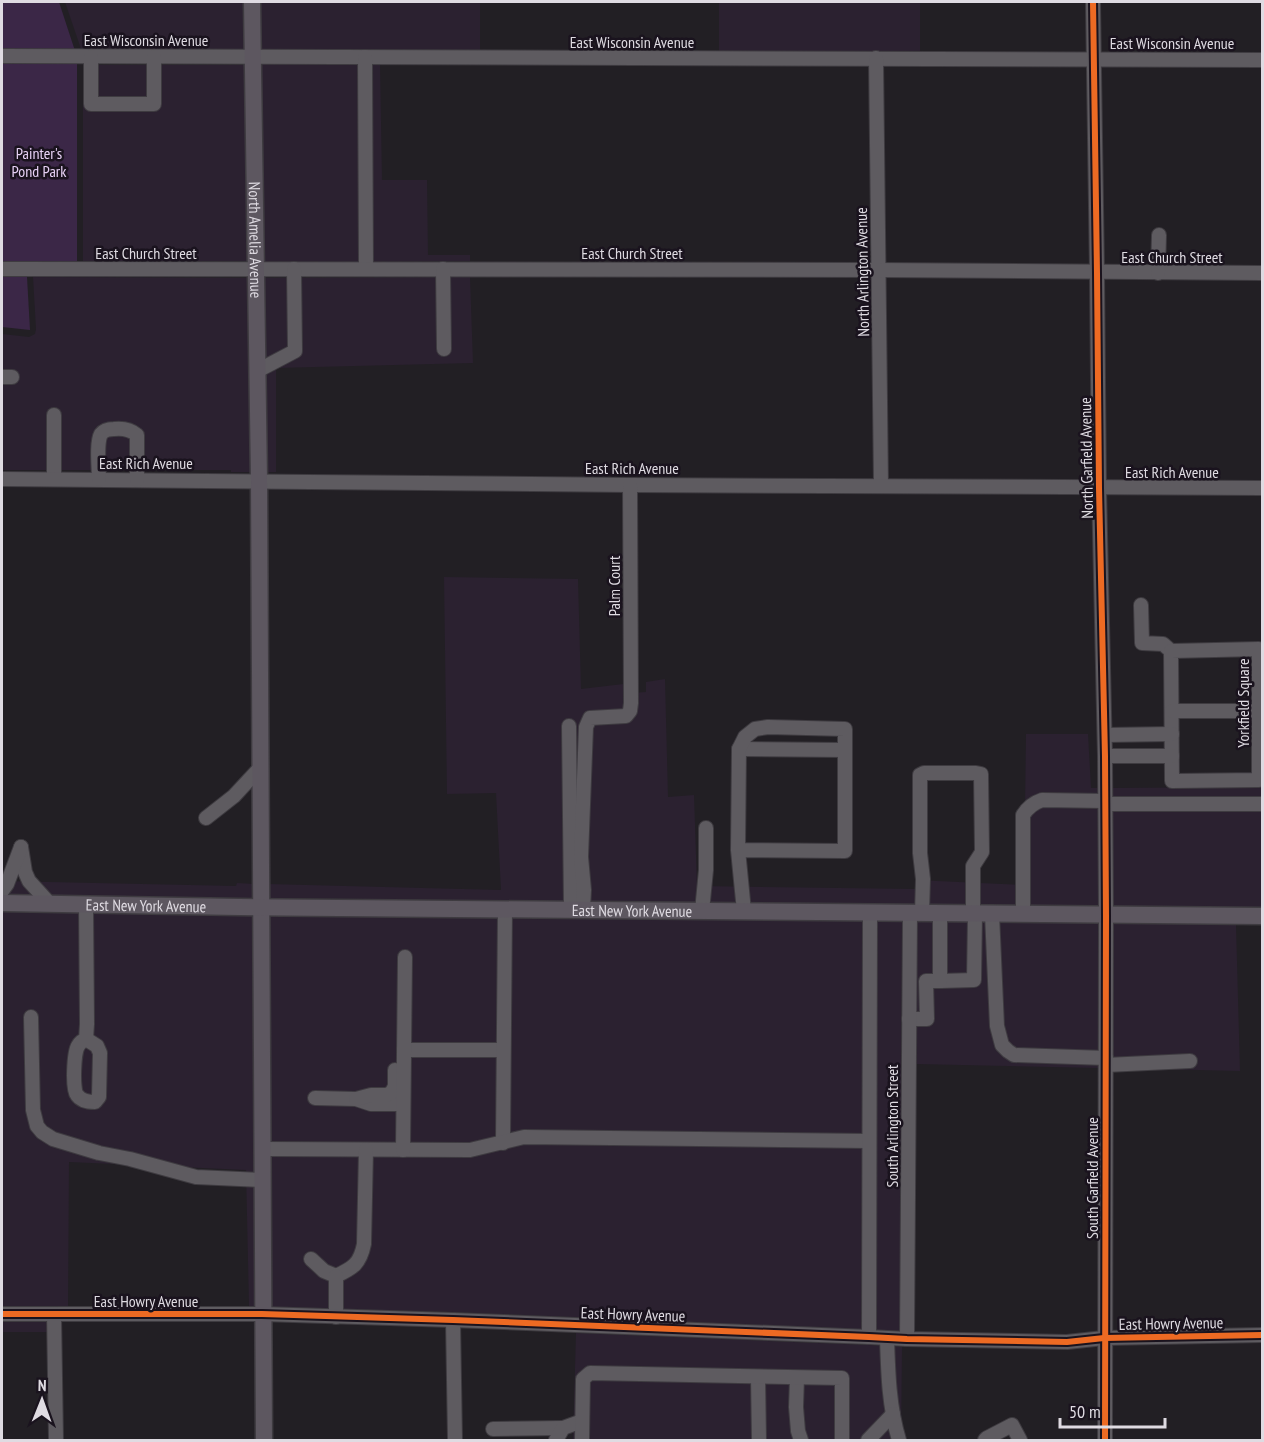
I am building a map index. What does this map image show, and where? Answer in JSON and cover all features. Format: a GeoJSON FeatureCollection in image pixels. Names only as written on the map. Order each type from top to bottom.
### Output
{"type":"FeatureCollection","features":[{"type":"Feature","properties":{"kind":"main road","name":"North Amelia Avenue"},"geometry":{"type":"LineString","coordinates":[[252,2],[259,480],[264,1440]]}},
{"type":"Feature","properties":{"kind":"main road","name":"East New York Avenue"},"geometry":{"type":"LineString","coordinates":[[2,903],[1263,916]]}},
{"type":"Feature","properties":{"kind":"street","name":"North Garfield Avenue"},"geometry":{"type":"LineString","coordinates":[[1093,2],[1106,915]]}},
{"type":"Feature","properties":{"kind":"street","name":"East Wisconsin Avenue"},"geometry":{"type":"LineString","coordinates":[[2,56],[1263,60]]}},
{"type":"Feature","properties":{"kind":"street"},"geometry":{"type":"LineString","coordinates":[[90,57],[91,104],[154,104],[154,57]]}},
{"type":"Feature","properties":{"kind":"street"},"geometry":{"type":"LineString","coordinates":[[365,57],[366,269]]}},
{"type":"Feature","properties":{"kind":"street","name":"North Arlington Avenue"},"geometry":{"type":"LineString","coordinates":[[876,58],[880,486]]}},
{"type":"Feature","properties":{"kind":"street"},"geometry":{"type":"LineString","coordinates":[[1158,273],[1159,235]]}},
{"type":"Feature","properties":{"kind":"street","name":"East Church Street"},"geometry":{"type":"LineString","coordinates":[[2,269],[1263,273]]}},
{"type":"Feature","properties":{"kind":"street"},"geometry":{"type":"LineString","coordinates":[[257,371],[295,351],[294,269]]}},
{"type":"Feature","properties":{"kind":"street"},"geometry":{"type":"LineString","coordinates":[[443,269],[444,349]]}},
{"type":"Feature","properties":{"kind":"street"},"geometry":{"type":"LineString","coordinates":[[54,415],[54,479]]}},
{"type":"Feature","properties":{"kind":"street"},"geometry":{"type":"LineString","coordinates":[[99,479],[101,434],[107,429],[123,428],[132,430],[137,435],[137,480]]}},
{"type":"Feature","properties":{"kind":"street","name":"East Rich Avenue"},"geometry":{"type":"LineString","coordinates":[[2,479],[1263,489]]}},
{"type":"Feature","properties":{"kind":"street","name":"Palm Court"},"geometry":{"type":"LineString","coordinates":[[577,910],[584,890],[581,857],[586,727],[590,718],[626,716],[630,711],[630,485]]}},
{"type":"Feature","properties":{"kind":"street"},"geometry":{"type":"LineString","coordinates":[[1141,605],[1142,643],[1163,644],[1171,651]]}},
{"type":"Feature","properties":{"kind":"street","name":"Yorkfield Square"},"geometry":{"type":"LineString","coordinates":[[1261,649],[1259,780],[1172,781],[1171,651],[1261,649]]}},
{"type":"Feature","properties":{"kind":"street"},"geometry":{"type":"LineString","coordinates":[[1172,711],[1260,711]]}},
{"type":"Feature","properties":{"kind":"street"},"geometry":{"type":"LineString","coordinates":[[569,726],[577,910]]}},
{"type":"Feature","properties":{"kind":"street"},"geometry":{"type":"LineString","coordinates":[[738,850],[845,851],[845,729],[768,727],[755,729],[745,737],[739,749],[738,850],[744,911]]}},
{"type":"Feature","properties":{"kind":"street"},"geometry":{"type":"LineString","coordinates":[[1105,735],[1172,734]]}},
{"type":"Feature","properties":{"kind":"street"},"geometry":{"type":"LineString","coordinates":[[739,749],[845,750]]}},
{"type":"Feature","properties":{"kind":"street"},"geometry":{"type":"LineString","coordinates":[[1105,756],[1172,756]]}},
{"type":"Feature","properties":{"kind":"street"},"geometry":{"type":"LineString","coordinates":[[206,818],[236,793],[260,768]]}},
{"type":"Feature","properties":{"kind":"street","name":"South Arlington Street"},"geometry":{"type":"LineString","coordinates":[[907,1339],[909,1019],[916,913],[923,879],[920,853],[920,775],[924,773],[981,774],[982,852],[973,866],[980,914]]}},
{"type":"Feature","properties":{"kind":"street"},"geometry":{"type":"LineString","coordinates":[[1023,914],[1023,815],[1034,803],[1042,800],[1263,804]]}},
{"type":"Feature","properties":{"kind":"street"},"geometry":{"type":"LineString","coordinates":[[702,911],[706,870],[706,828]]}},
{"type":"Feature","properties":{"kind":"street"},"geometry":{"type":"LineString","coordinates":[[2,891],[7,884],[21,847],[25,872],[29,881],[50,903]]}},
{"type":"Feature","properties":{"kind":"street"},"geometry":{"type":"LineString","coordinates":[[86,904],[86,1039]]}},
{"type":"Feature","properties":{"kind":"street"},"geometry":{"type":"LineString","coordinates":[[503,1143],[505,909]]}},
{"type":"Feature","properties":{"kind":"street"},"geometry":{"type":"LineString","coordinates":[[869,1337],[870,913]]}},
{"type":"Feature","properties":{"kind":"street"},"geometry":{"type":"LineString","coordinates":[[940,913],[940,981]]}},
{"type":"Feature","properties":{"kind":"street"},"geometry":{"type":"LineString","coordinates":[[980,914],[994,961],[997,1026],[1002,1045],[1008,1051],[1014,1055],[1106,1061],[1190,1061]]}},
{"type":"Feature","properties":{"kind":"street"},"geometry":{"type":"LineString","coordinates":[[909,1019],[927,1019],[927,981],[974,980],[980,914]]}},
{"type":"Feature","properties":{"kind":"street","name":"South Garfield Avenue"},"geometry":{"type":"LineString","coordinates":[[1105,1440],[1106,915]]}},
{"type":"Feature","properties":{"kind":"street"},"geometry":{"type":"LineString","coordinates":[[403,1150],[405,957]]}},
{"type":"Feature","properties":{"kind":"street"},"geometry":{"type":"LineString","coordinates":[[31,1017],[33,1110],[37,1126],[42,1132],[53,1139],[99,1154],[130,1159],[196,1177],[262,1180]]}},
{"type":"Feature","properties":{"kind":"street"},"geometry":{"type":"LineString","coordinates":[[356,1099],[371,1095],[387,1095],[392,1092],[395,1086],[395,1043],[404,1031]]}},
{"type":"Feature","properties":{"kind":"street"},"geometry":{"type":"LineString","coordinates":[[404,1050],[502,1050]]}},
{"type":"Feature","properties":{"kind":"street"},"geometry":{"type":"LineString","coordinates":[[315,1098],[356,1099],[372,1104],[403,1104]]}},
{"type":"Feature","properties":{"kind":"street"},"geometry":{"type":"LineString","coordinates":[[262,1149],[470,1150],[524,1137],[869,1141]]}},
{"type":"Feature","properties":{"kind":"street"},"geometry":{"type":"LineString","coordinates":[[310,1259],[324,1271],[336,1276],[351,1269],[361,1257],[364,1244],[366,1150]]}},
{"type":"Feature","properties":{"kind":"street"},"geometry":{"type":"LineString","coordinates":[[336,1276],[336,1317]]}},
{"type":"Feature","properties":{"kind":"street","name":"East Howry Avenue"},"geometry":{"type":"LineString","coordinates":[[2,1314],[262,1314],[907,1339],[1066,1342],[1104,1338],[1263,1335]]}},
{"type":"Feature","properties":{"kind":"street"},"geometry":{"type":"LineString","coordinates":[[54,1314],[56,1440]]}},
{"type":"Feature","properties":{"kind":"street"},"geometry":{"type":"LineString","coordinates":[[453,1320],[455,1440]]}},
{"type":"Feature","properties":{"kind":"street"},"geometry":{"type":"LineString","coordinates":[[887,1338],[888,1385],[899,1440]]}},
{"type":"Feature","properties":{"kind":"street"},"geometry":{"type":"LineString","coordinates":[[582,1440],[583,1379],[590,1373],[842,1378],[842,1440]]}},
{"type":"Feature","properties":{"kind":"street"},"geometry":{"type":"LineString","coordinates":[[758,1377],[759,1440]]}},
{"type":"Feature","properties":{"kind":"street"},"geometry":{"type":"LineString","coordinates":[[797,1378],[796,1407],[801,1440]]}},
{"type":"Feature","properties":{"kind":"street"},"geometry":{"type":"LineString","coordinates":[[868,1440],[893,1414]]}},
{"type":"Feature","properties":{"kind":"street"},"geometry":{"type":"LineString","coordinates":[[493,1429],[560,1434],[582,1421]]}},
{"type":"Feature","properties":{"kind":"street"},"geometry":{"type":"LineString","coordinates":[[986,1440],[1012,1425],[1020,1440]]}},
{"type":"Feature","properties":{"kind":"shaded area"},"geometry":{"type":"Polygon","coordinates":[[[65,2],[245,2],[245,49],[81,49],[65,2]]]}},
{"type":"Feature","properties":{"kind":"shaded area"},"geometry":{"type":"Polygon","coordinates":[[[252,2],[480,2],[480,58],[253,57],[252,2]]]}},
{"type":"Feature","properties":{"kind":"shaded area"},"geometry":{"type":"Polygon","coordinates":[[[719,2],[920,2],[920,59],[719,58],[719,2]]]}},
{"type":"Feature","properties":{"kind":"shaded area"},"geometry":{"type":"Polygon","coordinates":[[[380,63],[382,180],[427,180],[428,255],[470,255],[470,261],[261,263],[259,64],[380,63]]]}},
{"type":"Feature","properties":{"kind":"shaded area"},"geometry":{"type":"Polygon","coordinates":[[[83,65],[245,65],[248,261],[83,261],[83,65]]]}},
{"type":"Feature","properties":{"kind":"shaded area"},"geometry":{"type":"Polygon","coordinates":[[[33,277],[248,278],[252,472],[231,472],[231,470],[2,470],[2,334],[29,337],[35,334],[33,277]]]}},
{"type":"Feature","properties":{"kind":"shaded area"},"geometry":{"type":"Polygon","coordinates":[[[470,277],[473,363],[276,368],[276,472],[266,472],[262,278],[470,277]]]}},
{"type":"Feature","properties":{"kind":"shaded area"},"geometry":{"type":"Polygon","coordinates":[[[444,577],[578,579],[581,689],[632,683],[632,693],[646,692],[646,682],[665,679],[668,797],[694,795],[697,886],[915,889],[916,880],[1024,885],[1026,734],[1088,734],[1091,788],[1098,788],[1099,907],[268,898],[268,884],[501,890],[496,793],[447,794],[444,577]]]}},
{"type":"Feature","properties":{"kind":"shaded area"},"geometry":{"type":"Polygon","coordinates":[[[1262,787],[1262,908],[1113,907],[1112,788],[1262,787]]]}},
{"type":"Feature","properties":{"kind":"shaded area"},"geometry":{"type":"Polygon","coordinates":[[[2,881],[236,886],[237,883],[254,884],[254,898],[2,895],[2,881]]]}},
{"type":"Feature","properties":{"kind":"shaded area"},"geometry":{"type":"Polygon","coordinates":[[[2,911],[254,914],[255,1306],[249,1306],[246,1170],[69,1162],[68,1306],[2,1306],[2,911]]]}},
{"type":"Feature","properties":{"kind":"shaded area"},"geometry":{"type":"Polygon","coordinates":[[[268,914],[902,921],[900,1331],[453,1312],[270,1307],[268,914]]]}},
{"type":"Feature","properties":{"kind":"shaded area"},"geometry":{"type":"Polygon","coordinates":[[[917,921],[1099,923],[1099,1068],[916,1064],[917,921]]]}},
{"type":"Feature","properties":{"kind":"shaded area"},"geometry":{"type":"Polygon","coordinates":[[[1113,923],[1252,924],[1236,925],[1240,1071],[1113,1068],[1113,923]]]}},
{"type":"Feature","properties":{"kind":"shaded area"},"geometry":{"type":"Polygon","coordinates":[[[2,1322],[47,1322],[47,1332],[2,1332],[2,1322]]]}},
{"type":"Feature","properties":{"kind":"shaded area"},"geometry":{"type":"Polygon","coordinates":[[[576,1333],[902,1347],[901,1440],[573,1440],[576,1333]]]}},
{"type":"Feature","properties":{"kind":"green space","name":"Painter's Pond Park"},"geometry":{"type":"Polygon","coordinates":[[[2,2],[59,2],[77,57],[77,269],[2,269],[2,2]]]}},
{"type":"Feature","properties":{"kind":"green space"},"geometry":{"type":"Polygon","coordinates":[[[2,277],[27,277],[30,330],[2,327],[2,277]]]}},
{"type":"Feature","properties":{"kind":"cycle path"},"geometry":{"type":"LineString","coordinates":[[1093,2],[1105,756],[1105,1440]]}},
{"type":"Feature","properties":{"kind":"cycle path"},"geometry":{"type":"LineString","coordinates":[[2,1314],[262,1314],[907,1339],[1067,1342],[1104,1338],[1262,1335]]}}]}
